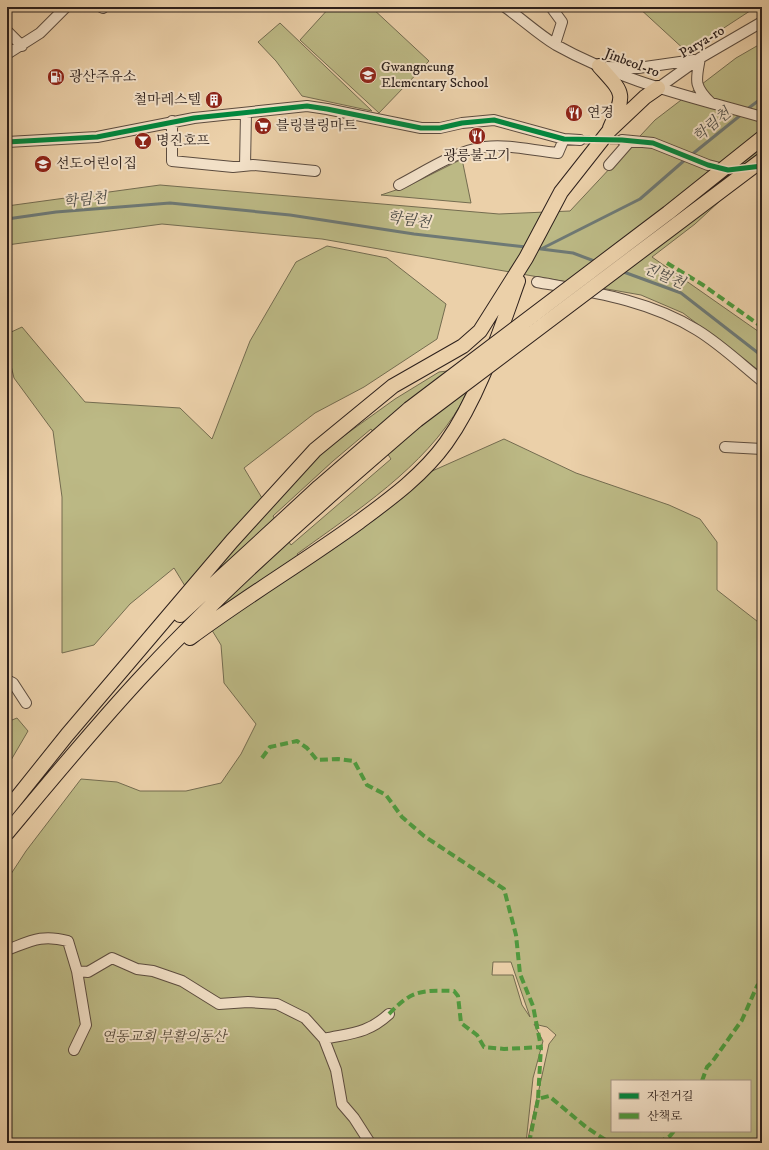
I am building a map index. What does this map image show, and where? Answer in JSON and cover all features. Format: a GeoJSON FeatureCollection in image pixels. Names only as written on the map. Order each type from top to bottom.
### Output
{"type":"FeatureCollection","features":[{"type":"Feature","properties":{"kind":"highway"},"geometry":{"type":"LineString","coordinates":[[599,66],[619,88],[621,96],[620,106],[609,132]]}},
{"type":"Feature","properties":{"kind":"highway"},"geometry":{"type":"LineString","coordinates":[[7,810],[66,735],[232,541],[316,450],[393,386],[463,346],[480,331],[526,258],[561,192],[609,132],[645,97],[658,88]]}},
{"type":"Feature","properties":{"kind":"highway"},"geometry":{"type":"LineString","coordinates":[[131,660],[281,520],[762,138]]}},
{"type":"Feature","properties":{"kind":"highway"},"geometry":{"type":"LineString","coordinates":[[7,833],[75,751],[147,671],[230,587],[413,415],[762,160]]}},
{"type":"Feature","properties":{"kind":"highway"},"geometry":{"type":"LineString","coordinates":[[147,671],[208,625],[340,536],[403,490],[445,444],[462,418],[497,342],[526,258]]}},
{"type":"Feature","properties":{"kind":"street"},"geometry":{"type":"LineString","coordinates":[[7,54],[22,46],[40,33],[66,7]]}},
{"type":"Feature","properties":{"kind":"street","name":"Jinbeol-ro"},"geometry":{"type":"LineString","coordinates":[[505,7],[555,44],[599,66],[680,96],[762,117]]}},
{"type":"Feature","properties":{"kind":"street"},"geometry":{"type":"LineString","coordinates":[[551,7],[562,22],[555,44]]}},
{"type":"Feature","properties":{"kind":"street","name":"Parya-ro"},"geometry":{"type":"LineString","coordinates":[[658,88],[700,58],[762,22]]}},
{"type":"Feature","properties":{"kind":"street"},"geometry":{"type":"LineString","coordinates":[[7,31],[22,46]]}},
{"type":"Feature","properties":{"kind":"street"},"geometry":{"type":"LineString","coordinates":[[599,66],[638,68],[674,64],[700,58],[696,82],[702,95],[711,103]]}},
{"type":"Feature","properties":{"kind":"street"},"geometry":{"type":"LineString","coordinates":[[7,142],[97,137],[172,121],[307,106],[421,128],[440,128],[462,123],[494,120],[564,139],[580,140]]}},
{"type":"Feature","properties":{"kind":"street"},"geometry":{"type":"LineString","coordinates":[[245,166],[246,113]]}},
{"type":"Feature","properties":{"kind":"street"},"geometry":{"type":"LineString","coordinates":[[172,121],[172,161],[233,167],[245,166],[316,171]]}},
{"type":"Feature","properties":{"kind":"street"},"geometry":{"type":"LineString","coordinates":[[399,185],[466,151],[486,147],[522,148],[558,153],[564,139]]}},
{"type":"Feature","properties":{"kind":"street"},"geometry":{"type":"LineString","coordinates":[[609,165],[626,140],[663,147],[708,165],[728,170],[762,166]]}},
{"type":"Feature","properties":{"kind":"street"},"geometry":{"type":"LineString","coordinates":[[537,282],[611,295],[652,308],[697,330],[762,381]]}},
{"type":"Feature","properties":{"kind":"street"},"geometry":{"type":"LineString","coordinates":[[725,447],[762,449]]}},
{"type":"Feature","properties":{"kind":"street"},"geometry":{"type":"LineString","coordinates":[[7,680],[13,683],[26,703]]}},
{"type":"Feature","properties":{"kind":"street"},"geometry":{"type":"LineString","coordinates":[[7,950],[36,938],[55,938],[68,941],[77,971],[86,1025],[74,1050]]}},
{"type":"Feature","properties":{"kind":"street"},"geometry":{"type":"LineString","coordinates":[[77,971],[88,972],[112,958],[137,969],[153,971],[182,981],[219,1004],[248,1002],[277,1004],[305,1018],[324,1039],[336,1070],[342,1104],[354,1118],[370,1143]]}},
{"type":"Feature","properties":{"kind":"street"},"geometry":{"type":"LineString","coordinates":[[324,1039],[355,1033],[373,1027],[389,1014]]}},
{"type":"Feature","properties":{"kind":"green space"},"geometry":{"type":"Polygon","coordinates":[[[330,7],[371,7],[429,61],[379,113],[300,40],[330,7]]]}},
{"type":"Feature","properties":{"kind":"green space"},"geometry":{"type":"Polygon","coordinates":[[[638,7],[756,7],[687,52],[638,7]]]}},
{"type":"Feature","properties":{"kind":"green space"},"geometry":{"type":"Polygon","coordinates":[[[280,23],[372,111],[302,96],[276,61],[258,42],[280,23]]]}},
{"type":"Feature","properties":{"kind":"green space"},"geometry":{"type":"Polygon","coordinates":[[[762,43],[762,162],[695,224],[652,257],[762,334],[762,373],[683,313],[641,295],[322,239],[162,224],[7,245],[7,206],[160,185],[499,214],[570,211],[655,120],[736,58],[762,43]]]}},
{"type":"Feature","properties":{"kind":"green space"},"geometry":{"type":"Polygon","coordinates":[[[462,159],[471,203],[381,195],[408,186],[462,159]]]}},
{"type":"Feature","properties":{"kind":"green space","name":"연동교회 부활의동산"},"geometry":{"type":"Polygon","coordinates":[[[327,246],[387,258],[446,304],[437,339],[364,387],[315,413],[244,468],[268,508],[327,448],[395,399],[439,372],[472,368],[465,396],[461,404],[446,427],[428,448],[387,487],[365,505],[297,554],[301,559],[430,472],[504,439],[576,473],[669,505],[700,519],[717,542],[717,590],[762,625],[762,1143],[527,1143],[549,1044],[556,1035],[547,1027],[534,1024],[543,1041],[533,1078],[526,1143],[7,1143],[7,880],[26,851],[81,779],[117,782],[140,791],[186,791],[221,783],[241,754],[256,724],[224,683],[221,645],[174,568],[130,604],[94,645],[62,653],[62,497],[53,431],[14,378],[7,349],[7,334],[22,327],[85,402],[180,408],[212,439],[250,341],[296,262],[327,246]],[[371,429],[333,461],[273,516],[291,545],[391,459],[371,429]],[[493,962],[492,975],[513,975],[522,1005],[530,1017],[511,962],[493,962]]]}},
{"type":"Feature","properties":{"kind":"green space"},"geometry":{"type":"Polygon","coordinates":[[[17,718],[28,731],[7,767],[7,722],[17,718]]]}},
{"type":"Feature","properties":{"kind":"waterway","name":"학림천"},"geometry":{"type":"LineString","coordinates":[[746,110],[762,98]]}},
{"type":"Feature","properties":{"kind":"waterway","name":"학림천"},"geometry":{"type":"LineString","coordinates":[[690,156],[742,114]]}},
{"type":"Feature","properties":{"kind":"waterway","name":"학림천"},"geometry":{"type":"LineString","coordinates":[[536,248],[541,249],[640,199],[686,159]]}},
{"type":"Feature","properties":{"kind":"waterway","name":"학림천"},"geometry":{"type":"LineString","coordinates":[[7,219],[56,212],[170,203],[290,215],[414,234],[526,247]]}},
{"type":"Feature","properties":{"kind":"waterway","name":"진벌천"},"geometry":{"type":"LineString","coordinates":[[541,249],[573,253],[597,262]]}},
{"type":"Feature","properties":{"kind":"waterway","name":"진벌천"},"geometry":{"type":"LineString","coordinates":[[621,271],[681,293],[762,356]]}},
{"type":"Feature","properties":{"kind":"tunnel"},"geometry":{"type":"LineString","coordinates":[[580,140],[622,140]]}},
{"type":"Feature","properties":{"kind":"marked path"},"geometry":{"type":"LineString","coordinates":[[667,263],[703,285],[762,327]]}},
{"type":"Feature","properties":{"kind":"marked path"},"geometry":{"type":"LineString","coordinates":[[262,758],[270,747],[297,741],[307,748],[317,760],[338,759],[354,761],[367,785],[386,795],[402,817],[424,836],[504,889],[516,935],[520,974],[533,1006],[541,1047]]}},
{"type":"Feature","properties":{"kind":"marked path"},"geometry":{"type":"LineString","coordinates":[[702,1080],[707,1067],[742,1020],[757,986],[762,981]]}},
{"type":"Feature","properties":{"kind":"marked path"},"geometry":{"type":"LineString","coordinates":[[389,1014],[404,1000],[418,993],[454,991],[458,996],[461,1023],[477,1035],[484,1047],[504,1049],[541,1047],[538,1099]]}},
{"type":"Feature","properties":{"kind":"marked path"},"geometry":{"type":"LineString","coordinates":[[529,1143],[538,1099],[549,1096],[586,1127],[610,1143]]}},
{"type":"Feature","properties":{"kind":"marked path"},"geometry":{"type":"LineString","coordinates":[[658,1143],[670,1136],[673,1132]]}},
{"type":"Feature","properties":{"kind":"cycle path"},"geometry":{"type":"LineString","coordinates":[[7,142],[97,137],[194,118],[307,106],[421,128],[440,128],[462,123],[494,120],[564,139],[622,140],[653,143],[708,165],[728,170],[762,166]]}},
{"type":"Feature","properties":{"kind":"place","name":"Gwangneung Elementary School"},"geometry":{"type":"Point","coordinates":[368,75]}},
{"type":"Feature","properties":{"kind":"place","name":"광산주유소"},"geometry":{"type":"Point","coordinates":[56,77]}},
{"type":"Feature","properties":{"kind":"place","name":"철마레스텔"},"geometry":{"type":"Point","coordinates":[214,100]}},
{"type":"Feature","properties":{"kind":"place","name":"연경"},"geometry":{"type":"Point","coordinates":[574,113]}},
{"type":"Feature","properties":{"kind":"place","name":"블링블링마트"},"geometry":{"type":"Point","coordinates":[263,126]}},
{"type":"Feature","properties":{"kind":"place","name":"광릉불고기"},"geometry":{"type":"Point","coordinates":[477,136]}},
{"type":"Feature","properties":{"kind":"place","name":"명진호프"},"geometry":{"type":"Point","coordinates":[143,141]}},
{"type":"Feature","properties":{"kind":"place","name":"선도어린이집"},"geometry":{"type":"Point","coordinates":[43,164]}}]}
